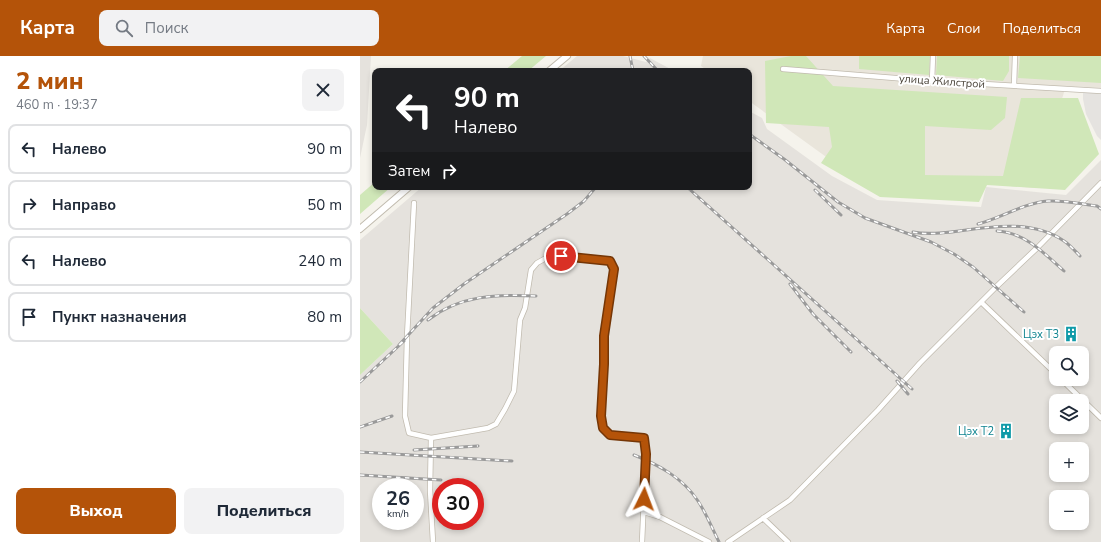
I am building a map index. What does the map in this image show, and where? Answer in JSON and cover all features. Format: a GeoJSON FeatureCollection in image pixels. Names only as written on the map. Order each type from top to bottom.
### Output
{"type":"FeatureCollection","features":[{"type":"Feature","properties":{"kind":"street"},"geometry":{"type":"LineString","coordinates":[[552,68],[566,56]]}},
{"type":"Feature","properties":{"kind":"street"},"geometry":{"type":"LineString","coordinates":[[932,81],[933,56]]}},
{"type":"Feature","properties":{"kind":"street"},"geometry":{"type":"LineString","coordinates":[[1014,85],[1015,56]]}},
{"type":"Feature","properties":{"kind":"street","name":"улица Жилстрой"},"geometry":{"type":"LineString","coordinates":[[783,69],[932,81],[1101,91]]}},
{"type":"Feature","properties":{"kind":"street"},"geometry":{"type":"LineString","coordinates":[[728,542],[790,500],[878,410],[920,363],[1101,183]]}},
{"type":"Feature","properties":{"kind":"street"},"geometry":{"type":"LineString","coordinates":[[360,229],[406,190]]}},
{"type":"Feature","properties":{"kind":"street"},"geometry":{"type":"LineString","coordinates":[[414,203],[407,337],[405,416],[409,433],[431,438],[488,428],[496,424],[514,391],[520,320],[525,308],[531,270],[537,263],[546,258],[561,256],[610,261],[614,269],[604,336],[601,416],[603,428],[610,435],[644,438],[646,454],[642,542]]}},
{"type":"Feature","properties":{"kind":"street"},"geometry":{"type":"LineString","coordinates":[[981,302],[1049,367]]}},
{"type":"Feature","properties":{"kind":"street"},"geometry":{"type":"LineString","coordinates":[[1068,386],[1101,418]]}},
{"type":"Feature","properties":{"kind":"street"},"geometry":{"type":"LineString","coordinates":[[431,438],[430,490],[433,542]]}},
{"type":"Feature","properties":{"kind":"street"},"geometry":{"type":"LineString","coordinates":[[644,512],[660,517],[709,542]]}},
{"type":"Feature","properties":{"kind":"street"},"geometry":{"type":"LineString","coordinates":[[763,518],[788,542]]}},
{"type":"Feature","properties":{"kind":"shaded area"},"geometry":{"type":"Polygon","coordinates":[[[360,56],[371,56],[367,125],[360,158],[360,56]]]}},
{"type":"Feature","properties":{"kind":"shaded area"},"geometry":{"type":"Polygon","coordinates":[[[577,56],[623,56],[646,62],[650,58],[668,68],[563,68],[577,56]]]}},
{"type":"Feature","properties":{"kind":"shaded area"},"geometry":{"type":"Polygon","coordinates":[[[703,56],[1101,56],[1101,88],[1066,86],[1034,188],[847,172],[752,103],[752,68],[704,68],[701,66],[703,56]]]}},
{"type":"Feature","properties":{"kind":"shaded area"},"geometry":{"type":"Polygon","coordinates":[[[1083,92],[1101,93],[1101,140],[1097,136],[1086,114],[1083,92]]]}},
{"type":"Feature","properties":{"kind":"shaded area"},"geometry":{"type":"Polygon","coordinates":[[[752,113],[762,118],[767,129],[832,176],[877,200],[981,207],[986,187],[1066,195],[1101,160],[1101,542],[360,542],[360,375],[393,344],[360,308],[360,240],[418,190],[752,190],[752,113]]]}},
{"type":"Feature","properties":{"kind":"green space"},"geometry":{"type":"Polygon","coordinates":[[[522,56],[546,56],[532,68],[508,68],[522,56]]]}},
{"type":"Feature","properties":{"kind":"green space"},"geometry":{"type":"Polygon","coordinates":[[[791,56],[806,56],[833,86],[1007,97],[1005,118],[991,130],[925,126],[925,175],[1003,176],[1021,98],[1078,98],[1099,154],[1065,190],[987,185],[979,202],[880,197],[821,163],[832,147],[829,127],[766,123],[765,61],[791,56]]]}},
{"type":"Feature","properties":{"kind":"green space"},"geometry":{"type":"Polygon","coordinates":[[[859,56],[930,56],[929,75],[859,69],[859,56]]]}},
{"type":"Feature","properties":{"kind":"green space"},"geometry":{"type":"Polygon","coordinates":[[[937,56],[1009,56],[1009,71],[1003,81],[936,75],[937,56]]]}},
{"type":"Feature","properties":{"kind":"green space"},"geometry":{"type":"Polygon","coordinates":[[[1020,56],[1101,56],[1101,83],[1018,78],[1020,56]]]}},
{"type":"Feature","properties":{"kind":"green space"},"geometry":{"type":"Polygon","coordinates":[[[372,185],[372,190],[388,190],[360,214],[360,195],[372,185]]]}},
{"type":"Feature","properties":{"kind":"green space"},"geometry":{"type":"Polygon","coordinates":[[[360,308],[393,344],[360,375],[360,308]]]}},
{"type":"Feature","properties":{"kind":"railway"},"geometry":{"type":"LineString","coordinates":[[630,56],[632,68]]}},
{"type":"Feature","properties":{"kind":"railway"},"geometry":{"type":"LineString","coordinates":[[644,56],[655,68]]}},
{"type":"Feature","properties":{"kind":"railway"},"geometry":{"type":"LineString","coordinates":[[752,136],[784,159],[838,202],[865,218],[931,242],[954,254],[973,267],[1024,312]]}},
{"type":"Feature","properties":{"kind":"railway"},"geometry":{"type":"LineString","coordinates":[[399,345],[433,308],[464,284],[567,214],[584,201],[593,190]]}},
{"type":"Feature","properties":{"kind":"railway"},"geometry":{"type":"LineString","coordinates":[[690,190],[912,389]]}},
{"type":"Feature","properties":{"kind":"railway"},"geometry":{"type":"LineString","coordinates":[[815,190],[841,215]]}},
{"type":"Feature","properties":{"kind":"railway"},"geometry":{"type":"LineString","coordinates":[[978,224],[1039,202],[1066,202],[1097,206],[1101,209]]}},
{"type":"Feature","properties":{"kind":"railway"},"geometry":{"type":"LineString","coordinates":[[913,232],[936,233],[999,226],[1026,227],[1052,234],[1070,246],[1080,256]]}},
{"type":"Feature","properties":{"kind":"railway"},"geometry":{"type":"LineString","coordinates":[[997,231],[1016,235],[1034,245],[1064,271]]}},
{"type":"Feature","properties":{"kind":"railway"},"geometry":{"type":"LineString","coordinates":[[790,284],[813,314],[851,352]]}},
{"type":"Feature","properties":{"kind":"railway"},"geometry":{"type":"LineString","coordinates":[[428,320],[453,305],[479,298],[507,295],[536,296]]}},
{"type":"Feature","properties":{"kind":"railway"},"geometry":{"type":"LineString","coordinates":[[360,382],[404,341]]}},
{"type":"Feature","properties":{"kind":"railway"},"geometry":{"type":"LineString","coordinates":[[897,381],[908,394]]}},
{"type":"Feature","properties":{"kind":"railway"},"geometry":{"type":"LineString","coordinates":[[360,427],[392,416]]}},
{"type":"Feature","properties":{"kind":"railway"},"geometry":{"type":"LineString","coordinates":[[414,450],[478,446]]}},
{"type":"Feature","properties":{"kind":"railway"},"geometry":{"type":"LineString","coordinates":[[360,452],[512,461]]}},
{"type":"Feature","properties":{"kind":"railway"},"geometry":{"type":"LineString","coordinates":[[634,455],[670,473],[692,493],[701,506],[719,542]]}},
{"type":"Feature","properties":{"kind":"railway"},"geometry":{"type":"LineString","coordinates":[[360,475],[432,479]]}},
{"type":"Feature","properties":{"kind":"place","name":"Цэх Т3"},"geometry":{"type":"Point","coordinates":[1071,334]}},
{"type":"Feature","properties":{"kind":"place","name":"Цэх Т2"},"geometry":{"type":"Point","coordinates":[1006,431]}},
{"type":"Feature","properties":{"kind":"route"},"geometry":{"type":"LineString","coordinates":[[561,256],[610,261],[614,269],[604,336],[601,416],[603,428],[610,435],[644,438],[646,454],[644,499]]}}]}
